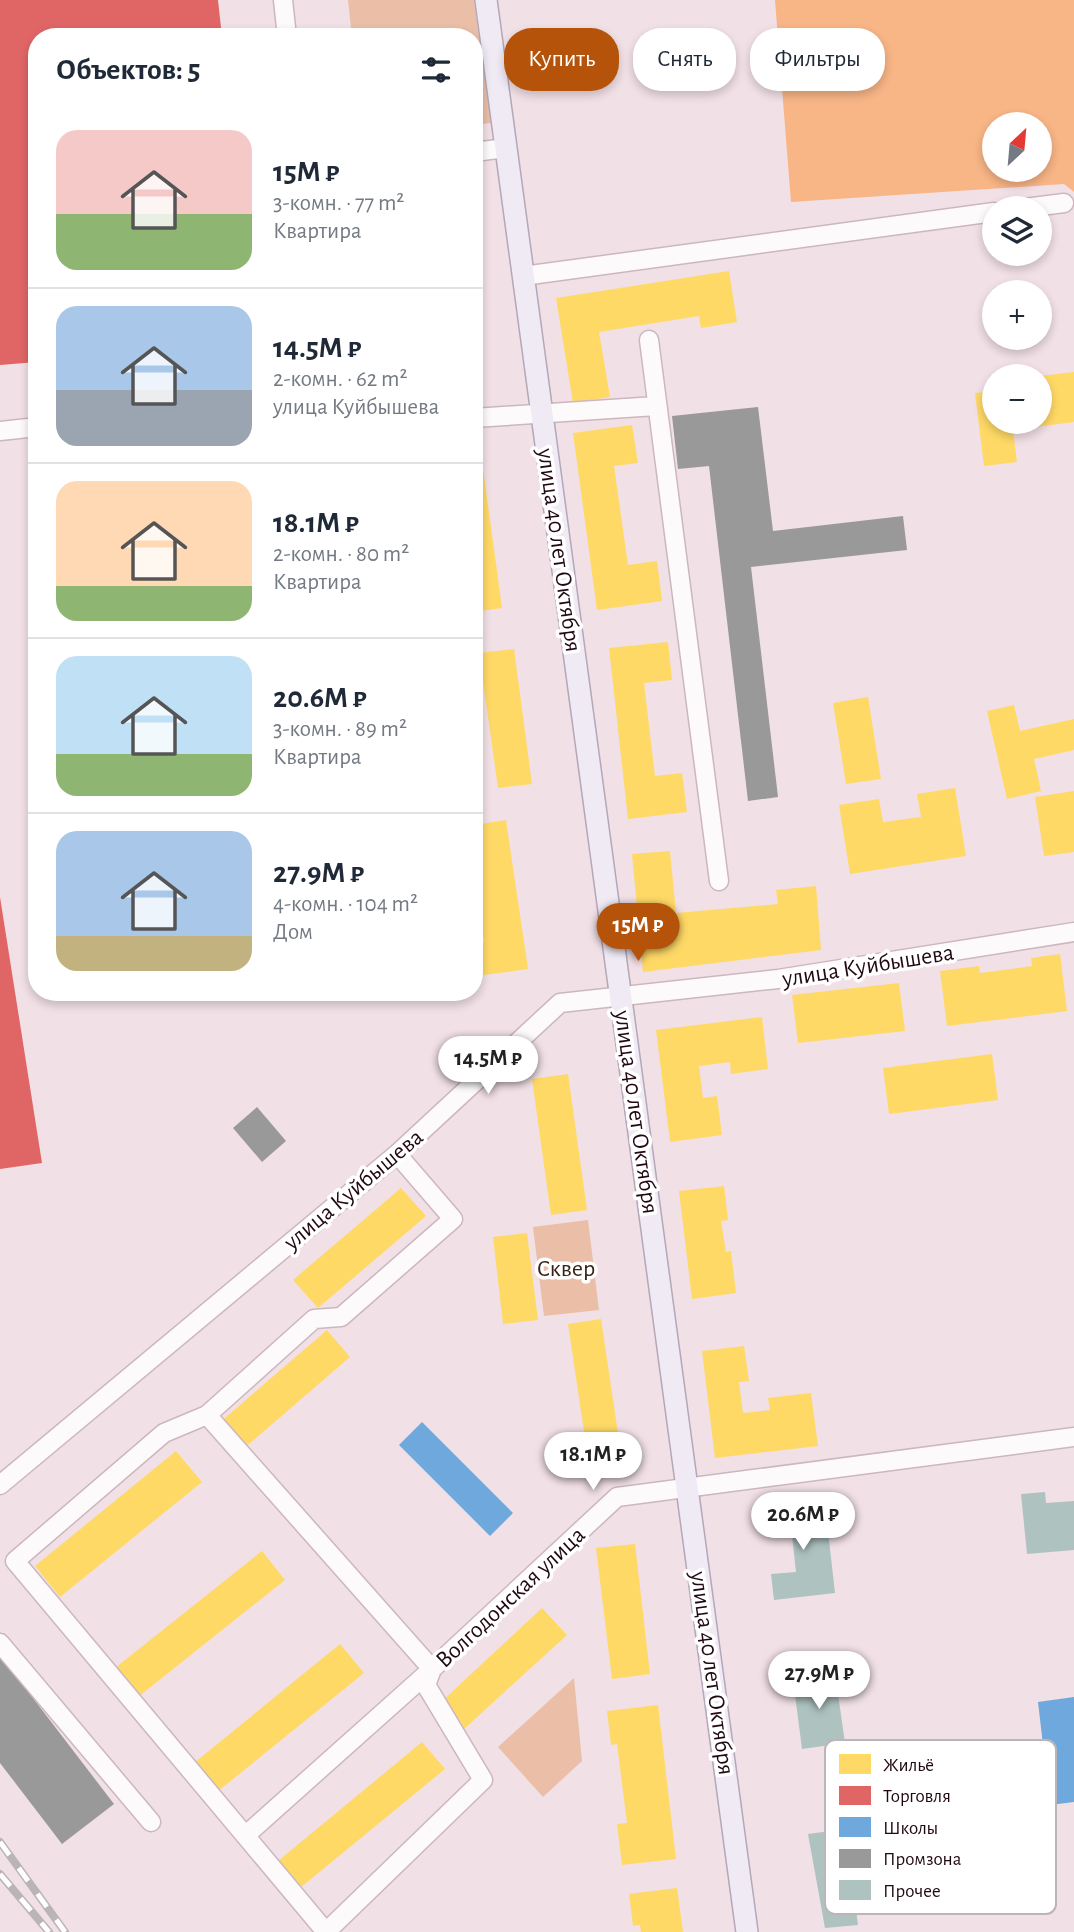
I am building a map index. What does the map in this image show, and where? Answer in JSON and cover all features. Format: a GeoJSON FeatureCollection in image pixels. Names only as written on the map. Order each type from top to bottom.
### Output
{"type":"FeatureCollection","features":[{"type":"Feature","properties":{"kind":"main road","name":"улица 40 лет Октября"},"geometry":{"type":"LineString","coordinates":[[486,0],[747,1932]]}},
{"type":"Feature","properties":{"kind":"street"},"geometry":{"type":"LineString","coordinates":[[283,0],[287,28]]}},
{"type":"Feature","properties":{"kind":"street"},"geometry":{"type":"LineString","coordinates":[[483,151],[506,148]]}},
{"type":"Feature","properties":{"kind":"street"},"geometry":{"type":"LineString","coordinates":[[1052,205],[1065,203]]}},
{"type":"Feature","properties":{"kind":"street"},"geometry":{"type":"LineString","coordinates":[[523,276],[982,214]]}},
{"type":"Feature","properties":{"kind":"street"},"geometry":{"type":"LineString","coordinates":[[649,340],[719,881]]}},
{"type":"Feature","properties":{"kind":"street"},"geometry":{"type":"LineString","coordinates":[[483,417],[656,406]]}},
{"type":"Feature","properties":{"kind":"street"},"geometry":{"type":"LineString","coordinates":[[0,431],[28,428]]}},
{"type":"Feature","properties":{"kind":"street","name":"улица Куйбышева"},"geometry":{"type":"LineString","coordinates":[[0,1485],[397,1154],[560,1003],[621,994],[778,979],[1074,932]]}},
{"type":"Feature","properties":{"kind":"street"},"geometry":{"type":"LineString","coordinates":[[207,1415],[432,1669],[426,1685],[483,1780],[326,1932],[15,1561],[164,1433],[207,1415],[314,1319],[341,1317],[453,1219],[397,1154]]}},
{"type":"Feature","properties":{"kind":"street","name":"Волгодонская улица"},"geometry":{"type":"LineString","coordinates":[[246,1835],[432,1669],[617,1497],[1074,1437]]}},
{"type":"Feature","properties":{"kind":"street"},"geometry":{"type":"LineString","coordinates":[[0,1643],[151,1822]]}},
{"type":"Feature","properties":{"kind":"green space"},"geometry":{"type":"Polygon","coordinates":[[[348,0],[474,0],[478,28],[351,28],[348,0]]]}},
{"type":"Feature","properties":{"kind":"green space"},"geometry":{"type":"Polygon","coordinates":[[[483,65],[491,123],[483,124],[483,65]]]}},
{"type":"Feature","properties":{"kind":"green space","name":"Сквер"},"geometry":{"type":"Polygon","coordinates":[[[588,1220],[599,1310],[544,1316],[533,1227],[588,1220]]]}},
{"type":"Feature","properties":{"kind":"green space"},"geometry":{"type":"Polygon","coordinates":[[[574,1678],[582,1761],[543,1797],[498,1747],[574,1678]]]}},
{"type":"Feature","properties":{"kind":"shaded area"},"geometry":{"type":"Polygon","coordinates":[[[775,0],[1074,0],[1074,192],[1064,184],[791,202],[782,91],[885,91],[885,28],[777,28],[775,0]]]}},
{"type":"Feature","properties":{"kind":"building: Жильё"},"geometry":{"type":"Polygon","coordinates":[[[729,271],[737,322],[701,328],[699,316],[599,332],[610,397],[573,403],[556,298],[729,271]]]}},
{"type":"Feature","properties":{"kind":"building: Жильё"},"geometry":{"type":"Polygon","coordinates":[[[1074,372],[1074,422],[1052,425],[1052,375],[1074,372]]]}},
{"type":"Feature","properties":{"kind":"building: Жильё"},"geometry":{"type":"Polygon","coordinates":[[[982,392],[982,434],[1014,434],[1017,462],[984,466],[975,393],[982,392]]]}},
{"type":"Feature","properties":{"kind":"building: Жильё"},"geometry":{"type":"Polygon","coordinates":[[[632,425],[638,463],[614,466],[628,565],[657,561],[662,601],[597,610],[573,433],[632,425]]]}},
{"type":"Feature","properties":{"kind":"building: Жильё"},"geometry":{"type":"Polygon","coordinates":[[[483,468],[502,608],[483,611],[483,468]]]}},
{"type":"Feature","properties":{"kind":"building: Жильё"},"geometry":{"type":"Polygon","coordinates":[[[668,642],[672,680],[644,683],[655,776],[682,773],[687,812],[628,819],[609,648],[668,642]]]}},
{"type":"Feature","properties":{"kind":"building: Жильё"},"geometry":{"type":"Polygon","coordinates":[[[514,649],[532,784],[498,788],[483,681],[483,653],[514,649]]]}},
{"type":"Feature","properties":{"kind":"building: Жильё"},"geometry":{"type":"Polygon","coordinates":[[[868,697],[881,779],[846,784],[833,703],[868,697]]]}},
{"type":"Feature","properties":{"kind":"building: Жильё"},"geometry":{"type":"Polygon","coordinates":[[[1014,705],[1020,731],[1074,719],[1074,750],[1034,759],[1041,791],[1007,799],[987,711],[1014,705]]]}},
{"type":"Feature","properties":{"kind":"building: Жильё"},"geometry":{"type":"Polygon","coordinates":[[[955,788],[966,856],[850,874],[839,805],[879,799],[883,822],[921,817],[917,794],[955,788]]]}},
{"type":"Feature","properties":{"kind":"building: Жильё"},"geometry":{"type":"Polygon","coordinates":[[[1074,791],[1074,852],[1044,856],[1035,797],[1074,791]]]}},
{"type":"Feature","properties":{"kind":"building: Жильё"},"geometry":{"type":"Polygon","coordinates":[[[506,820],[528,969],[483,975],[483,824],[506,820]]]}},
{"type":"Feature","properties":{"kind":"building: Жильё"},"geometry":{"type":"Polygon","coordinates":[[[670,851],[676,913],[778,904],[776,890],[816,886],[821,950],[643,972],[632,854],[670,851]]]}},
{"type":"Feature","properties":{"kind":"building: Жильё"},"geometry":{"type":"Polygon","coordinates":[[[1060,954],[1067,1011],[947,1026],[940,971],[979,966],[980,973],[1032,966],[1031,958],[1060,954]]]}},
{"type":"Feature","properties":{"kind":"building: Жильё"},"geometry":{"type":"Polygon","coordinates":[[[899,983],[905,1031],[798,1043],[792,995],[899,983]]]}},
{"type":"Feature","properties":{"kind":"building: Жильё"},"geometry":{"type":"Polygon","coordinates":[[[762,1017],[768,1069],[731,1074],[730,1062],[699,1066],[703,1098],[717,1096],[722,1135],[670,1142],[656,1030],[762,1017]]]}},
{"type":"Feature","properties":{"kind":"building: Жильё"},"geometry":{"type":"Polygon","coordinates":[[[992,1054],[998,1100],[889,1114],[883,1068],[992,1054]]]}},
{"type":"Feature","properties":{"kind":"building: Жильё"},"geometry":{"type":"Polygon","coordinates":[[[568,1074],[587,1210],[551,1215],[532,1079],[568,1074]]]}},
{"type":"Feature","properties":{"kind":"building: Жильё"},"geometry":{"type":"Polygon","coordinates":[[[724,1186],[728,1220],[721,1221],[726,1252],[731,1251],[736,1293],[692,1299],[679,1191],[724,1186]]]}},
{"type":"Feature","properties":{"kind":"building: Жильё"},"geometry":{"type":"Polygon","coordinates":[[[401,1188],[426,1216],[318,1308],[293,1280],[401,1188]]]}},
{"type":"Feature","properties":{"kind":"building: Жильё"},"geometry":{"type":"Polygon","coordinates":[[[527,1233],[538,1320],[503,1324],[493,1237],[527,1233]]]}},
{"type":"Feature","properties":{"kind":"building: Жильё"},"geometry":{"type":"Polygon","coordinates":[[[601,1319],[622,1460],[589,1465],[568,1324],[601,1319]]]}},
{"type":"Feature","properties":{"kind":"building: Жильё"},"geometry":{"type":"Polygon","coordinates":[[[327,1330],[350,1357],[242,1450],[219,1423],[327,1330]]]}},
{"type":"Feature","properties":{"kind":"building: Жильё"},"geometry":{"type":"Polygon","coordinates":[[[744,1346],[749,1381],[739,1382],[743,1413],[770,1410],[768,1398],[811,1393],[818,1446],[715,1458],[702,1351],[744,1346]]]}},
{"type":"Feature","properties":{"kind":"building: Жильё"},"geometry":{"type":"Polygon","coordinates":[[[176,1451],[202,1482],[60,1597],[35,1566],[176,1451]]]}},
{"type":"Feature","properties":{"kind":"building: Жильё"},"geometry":{"type":"Polygon","coordinates":[[[635,1544],[650,1674],[612,1679],[596,1548],[635,1544]]]}},
{"type":"Feature","properties":{"kind":"building: Жильё"},"geometry":{"type":"Polygon","coordinates":[[[262,1551],[285,1580],[138,1697],[115,1668],[262,1551]]]}},
{"type":"Feature","properties":{"kind":"building: Жильё"},"geometry":{"type":"Polygon","coordinates":[[[542,1608],[567,1635],[464,1729],[440,1703],[542,1608]]]}},
{"type":"Feature","properties":{"kind":"building: Жильё"},"geometry":{"type":"Polygon","coordinates":[[[340,1644],[364,1673],[217,1792],[194,1763],[340,1644]]]}},
{"type":"Feature","properties":{"kind":"building: Жильё"},"geometry":{"type":"Polygon","coordinates":[[[658,1705],[676,1859],[622,1865],[617,1824],[627,1823],[617,1744],[611,1745],[607,1711],[658,1705]]]}},
{"type":"Feature","properties":{"kind":"building: Жильё"},"geometry":{"type":"Polygon","coordinates":[[[422,1742],[445,1769],[300,1888],[278,1861],[422,1742]]]}},
{"type":"Feature","properties":{"kind":"building: Жильё"},"geometry":{"type":"Polygon","coordinates":[[[677,1888],[683,1932],[641,1932],[640,1925],[633,1926],[629,1894],[677,1888]]]}},
{"type":"Feature","properties":{"kind":"building: Торговля"},"geometry":{"type":"Polygon","coordinates":[[[0,0],[218,0],[221,28],[28,28],[28,363],[0,365],[0,0]]]}},
{"type":"Feature","properties":{"kind":"building: Торговля"},"geometry":{"type":"Polygon","coordinates":[[[0,897],[42,1163],[0,1169],[0,897]]]}},
{"type":"Feature","properties":{"kind":"building: Школы"},"geometry":{"type":"Polygon","coordinates":[[[422,1422],[513,1513],[490,1536],[399,1445],[422,1422]]]}},
{"type":"Feature","properties":{"kind":"building: Школы"},"geometry":{"type":"Polygon","coordinates":[[[1074,1697],[1074,1802],[1056,1804],[1056,1740],[1042,1740],[1038,1702],[1074,1697]]]}},
{"type":"Feature","properties":{"kind":"building: Промзона"},"geometry":{"type":"Polygon","coordinates":[[[758,407],[773,531],[903,516],[907,550],[751,567],[778,797],[748,801],[709,466],[678,469],[672,416],[758,407]]]}},
{"type":"Feature","properties":{"kind":"building: Промзона"},"geometry":{"type":"Polygon","coordinates":[[[257,1107],[286,1141],[262,1162],[233,1128],[257,1107]]]}},
{"type":"Feature","properties":{"kind":"building: Промзона"},"geometry":{"type":"Polygon","coordinates":[[[0,1655],[114,1804],[62,1844],[0,1763],[0,1655]]]}},
{"type":"Feature","properties":{"kind":"building: Прочее"},"geometry":{"type":"Polygon","coordinates":[[[1045,1492],[1046,1503],[1074,1501],[1074,1550],[1027,1554],[1021,1494],[1045,1492]]]}},
{"type":"Feature","properties":{"kind":"building: Прочее"},"geometry":{"type":"Polygon","coordinates":[[[825,1504],[835,1593],[774,1600],[771,1574],[796,1572],[792,1535],[768,1538],[765,1511],[825,1504]]]}},
{"type":"Feature","properties":{"kind":"building: Прочее"},"geometry":{"type":"Polygon","coordinates":[[[835,1673],[845,1740],[825,1740],[825,1746],[802,1749],[793,1679],[835,1673]]]}},
{"type":"Feature","properties":{"kind":"building: Прочее"},"geometry":{"type":"Polygon","coordinates":[[[825,1832],[825,1914],[857,1914],[858,1925],[825,1928],[808,1834],[825,1832]]]}},
{"type":"Feature","properties":{"kind":"railway"},"geometry":{"type":"LineString","coordinates":[[0,1842],[65,1932]]}},
{"type":"Feature","properties":{"kind":"railway"},"geometry":{"type":"LineString","coordinates":[[0,1874],[49,1932]]}}]}
